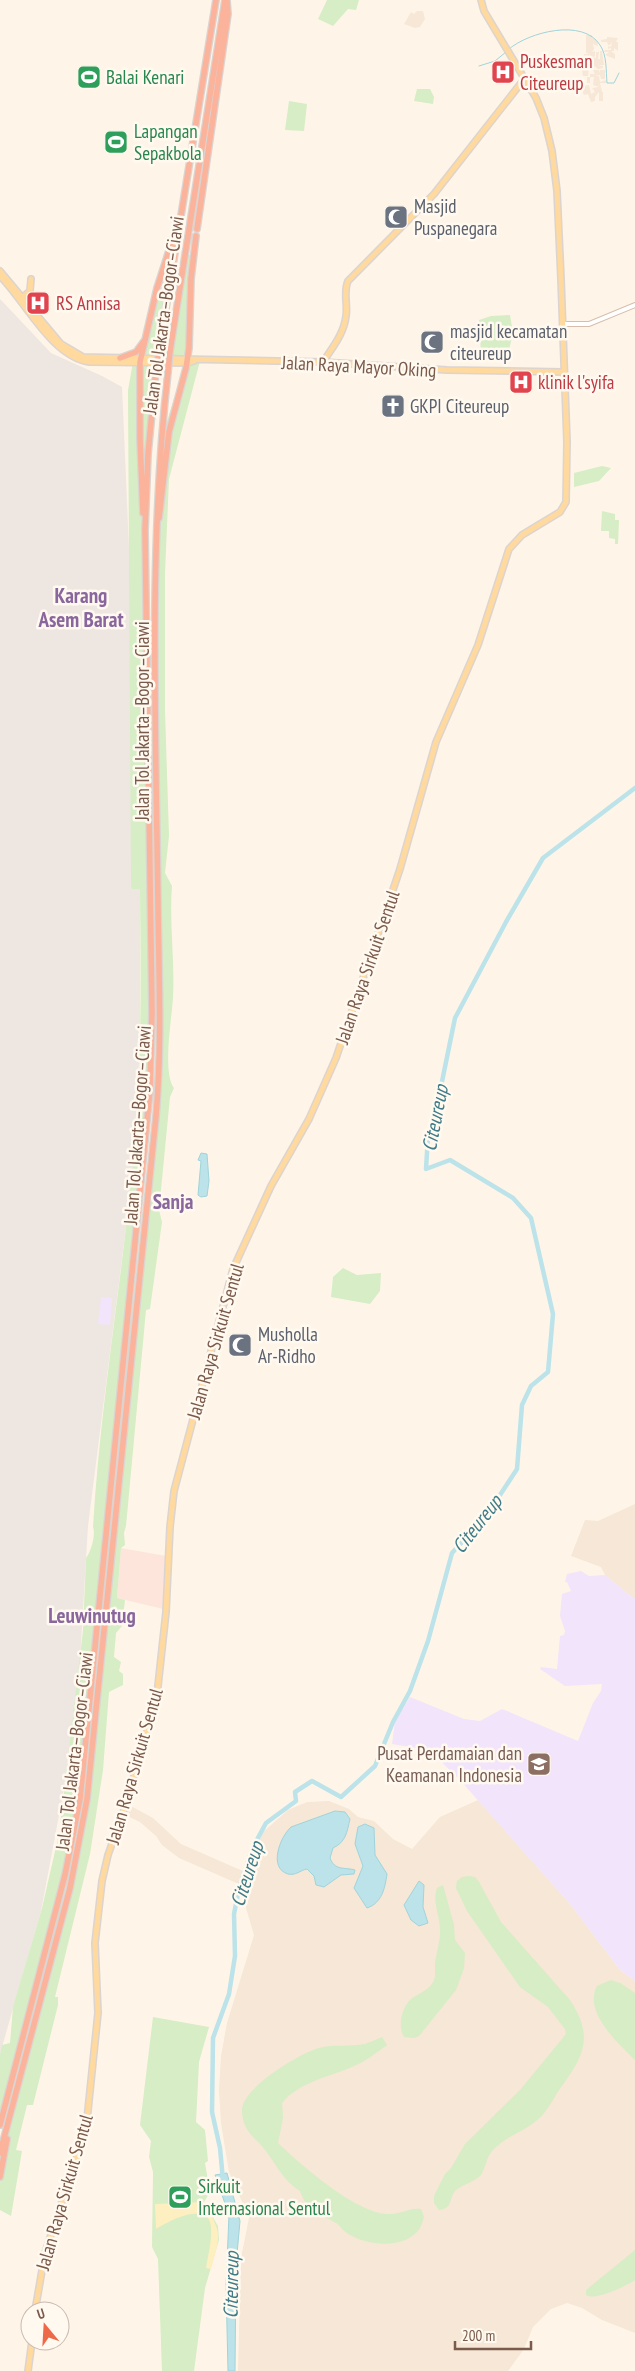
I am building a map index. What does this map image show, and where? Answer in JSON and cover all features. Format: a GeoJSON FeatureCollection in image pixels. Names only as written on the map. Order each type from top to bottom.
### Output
{"type":"FeatureCollection","features":[{"type":"Feature","properties":{"kind":"highway","name":"Jalan Tol Jakarta–Bogor–Ciawi"},"geometry":{"type":"LineString","coordinates":[[0,2125],[65,1875],[83,1771],[150,1090],[152,1012],[145,530],[148,454],[156,370],[216,0]]}},
{"type":"Feature","properties":{"kind":"highway","name":"Jalan Tol Jakarta–Bogor–Ciawi"},"geometry":{"type":"LineString","coordinates":[[0,2153],[70,1888],[91,1773],[111,1550],[158,1090],[156,530],[160,442],[170,351],[226,0]]}},
{"type":"Feature","properties":{"kind":"highway"},"geometry":{"type":"LineString","coordinates":[[156,530],[160,514],[169,432],[190,362],[191,279],[228,14],[226,0]]}},
{"type":"Feature","properties":{"kind":"highway"},"geometry":{"type":"LineString","coordinates":[[145,530],[141,493],[140,360],[157,288],[181,216]]}},
{"type":"Feature","properties":{"kind":"highway"},"geometry":{"type":"LineString","coordinates":[[120,358],[136,352],[146,338]]}},
{"type":"Feature","properties":{"kind":"highway"},"geometry":{"type":"LineString","coordinates":[[0,2177],[5,2157],[8,2122]]}},
{"type":"Feature","properties":{"kind":"main road","name":"Jalan Raya Sirkuit Sentul"},"geometry":{"type":"LineString","coordinates":[[37,2301],[43,2260],[87,2120],[98,2013],[96,1942],[102,1881],[108,1856],[128,1801],[157,1695],[166,1612],[170,1527],[174,1491],[232,1274],[271,1186],[309,1119],[336,1058],[400,869],[436,742],[478,645],[509,550],[522,535],[560,512],[566,502],[567,442],[562,363],[555,169],[544,118],[525,78],[484,10],[481,0]]}},
{"type":"Feature","properties":{"kind":"main road"},"geometry":{"type":"LineString","coordinates":[[323,362],[344,327],[348,281],[434,194],[525,78]]}},
{"type":"Feature","properties":{"kind":"main road","name":"Jalan Raya Mayor Oking"},"geometry":{"type":"LineString","coordinates":[[0,271],[61,344],[83,357],[190,362],[323,362],[447,370],[563,372]]}},
{"type":"Feature","properties":{"kind":"main road","name":"Jalan Raya Mayor Oking"},"geometry":{"type":"LineString","coordinates":[[0,276],[58,346],[73,357],[89,362],[140,360]]}},
{"type":"Feature","properties":{"kind":"main road"},"geometry":{"type":"LineString","coordinates":[[23,297],[30,291],[32,279]]}},
{"type":"Feature","properties":{"kind":"main road"},"geometry":{"type":"LineString","coordinates":[[562,324],[589,324],[635,305]]}},
{"type":"Feature","properties":{"kind":"main road"},"geometry":{"type":"LineString","coordinates":[[554,371],[562,363]]}},
{"type":"Feature","properties":{"kind":"main road"},"geometry":{"type":"LineString","coordinates":[[28,2371],[31,2351]]}},
{"type":"Feature","properties":{"kind":"shaded area"},"geometry":{"type":"Polygon","coordinates":[[[417,11],[423,11],[425,19],[420,27],[415,28],[404,24],[411,12],[414,14],[417,11]]]}},
{"type":"Feature","properties":{"kind":"shaded area"},"geometry":{"type":"Polygon","coordinates":[[[586,35],[592,35],[592,38],[597,40],[598,46],[593,44],[594,49],[592,52],[595,51],[595,56],[593,57],[596,58],[596,52],[599,52],[598,59],[600,59],[600,51],[602,51],[604,65],[597,66],[603,66],[603,68],[598,69],[589,65],[588,76],[583,76],[582,70],[586,70],[582,69],[584,54],[590,54],[586,53],[586,35]]]}},
{"type":"Feature","properties":{"kind":"shaded area"},"geometry":{"type":"Polygon","coordinates":[[[607,37],[618,38],[616,42],[618,42],[618,51],[614,48],[614,51],[611,51],[615,54],[615,59],[605,55],[609,52],[604,52],[605,50],[611,50],[611,48],[608,49],[608,46],[611,47],[612,42],[608,45],[607,42],[601,42],[601,40],[607,39],[607,37]]]}},
{"type":"Feature","properties":{"kind":"shaded area"},"geometry":{"type":"Polygon","coordinates":[[[593,70],[599,70],[600,73],[600,70],[605,70],[605,79],[601,79],[600,75],[594,76],[599,76],[600,82],[606,80],[606,83],[600,83],[603,101],[599,101],[599,92],[595,97],[595,101],[591,102],[588,94],[584,95],[584,86],[589,85],[591,94],[595,92],[592,88],[599,87],[593,85],[594,77],[590,77],[590,74],[595,74],[593,70]]]}},
{"type":"Feature","properties":{"kind":"shaded area"},"geometry":{"type":"Polygon","coordinates":[[[587,77],[590,77],[590,83],[587,83],[587,77]]]}},
{"type":"Feature","properties":{"kind":"shaded area"},"geometry":{"type":"Polygon","coordinates":[[[0,299],[51,353],[122,387],[140,802],[140,1044],[133,1172],[88,1526],[79,1677],[63,1794],[41,1911],[0,2054],[0,299]]]}},
{"type":"Feature","properties":{"kind":"shaded area"},"geometry":{"type":"Polygon","coordinates":[[[101,1297],[112,1298],[110,1325],[98,1324],[101,1297]]]}},
{"type":"Feature","properties":{"kind":"shaded area"},"geometry":{"type":"Polygon","coordinates":[[[635,1504],[635,1597],[632,1597],[605,1575],[601,1567],[571,1556],[585,1520],[598,1521],[635,1504]]]}},
{"type":"Feature","properties":{"kind":"shaded area"},"geometry":{"type":"Polygon","coordinates":[[[121,1548],[166,1556],[163,1609],[117,1598],[121,1548]]]}},
{"type":"Feature","properties":{"kind":"shaded area","name":"Pusat Perdamaian dan Keamanan Indonesia"},"geometry":{"type":"Polygon","coordinates":[[[581,1571],[589,1576],[605,1575],[632,1597],[635,1597],[635,1981],[620,1970],[570,1904],[459,1779],[429,1750],[392,1744],[395,1721],[410,1697],[464,1719],[480,1721],[502,1709],[578,1741],[593,1703],[601,1691],[602,1684],[565,1686],[540,1669],[541,1667],[557,1669],[560,1636],[564,1635],[565,1631],[560,1616],[562,1594],[571,1591],[567,1582],[565,1582],[567,1574],[581,1571]]]}},
{"type":"Feature","properties":{"kind":"shaded area"},"geometry":{"type":"Polygon","coordinates":[[[478,1800],[570,1904],[620,1970],[635,1981],[635,2333],[567,2303],[551,2309],[533,2327],[524,2349],[508,2371],[238,2371],[241,2258],[249,2218],[229,2172],[221,2123],[219,2090],[221,2056],[227,2023],[254,1935],[246,1908],[248,1888],[179,1858],[162,1845],[156,1836],[140,1822],[125,1815],[129,1805],[153,1818],[181,1844],[252,1875],[255,1852],[262,1833],[288,1810],[307,1802],[329,1801],[349,1809],[358,1817],[374,1821],[393,1839],[412,1849],[440,1817],[478,1800]]]}},
{"type":"Feature","properties":{"kind":"green space"},"geometry":{"type":"Polygon","coordinates":[[[327,0],[359,0],[356,10],[348,9],[333,26],[318,19],[327,0]]]}},
{"type":"Feature","properties":{"kind":"green space"},"geometry":{"type":"Polygon","coordinates":[[[417,89],[430,89],[434,97],[433,104],[414,101],[417,89]]]}},
{"type":"Feature","properties":{"kind":"green space"},"geometry":{"type":"Polygon","coordinates":[[[289,101],[307,104],[304,131],[285,130],[289,101]]]}},
{"type":"Feature","properties":{"kind":"green space"},"geometry":{"type":"Polygon","coordinates":[[[181,216],[158,359],[120,358],[133,354],[146,338],[157,288],[181,216]]]}},
{"type":"Feature","properties":{"kind":"green space"},"geometry":{"type":"Polygon","coordinates":[[[186,255],[193,255],[188,359],[169,358],[186,255]]]}},
{"type":"Feature","properties":{"kind":"green space"},"geometry":{"type":"Polygon","coordinates":[[[510,315],[513,333],[509,350],[503,350],[502,353],[481,353],[479,320],[491,316],[510,315]]]}},
{"type":"Feature","properties":{"kind":"green space"},"geometry":{"type":"Polygon","coordinates":[[[200,361],[169,479],[165,573],[165,711],[169,836],[165,873],[172,886],[173,997],[168,1058],[170,1080],[174,1088],[170,1097],[159,1210],[162,1222],[150,1309],[146,1310],[124,1533],[125,1545],[121,1548],[117,1598],[125,1600],[122,1626],[116,1633],[114,1657],[121,1662],[119,1671],[123,1674],[123,1685],[109,1692],[103,1770],[90,1854],[55,1997],[58,1997],[58,2005],[33,2105],[27,2105],[16,2150],[22,2151],[11,2216],[0,2210],[0,2177],[8,2122],[70,1888],[88,1791],[158,1090],[157,767],[160,442],[186,363],[200,361]]]}},
{"type":"Feature","properties":{"kind":"green space"},"geometry":{"type":"Polygon","coordinates":[[[133,362],[140,362],[156,370],[147,464],[150,1090],[84,1760],[71,1846],[0,2125],[0,2054],[2,2045],[10,2043],[13,2007],[42,1908],[59,1834],[83,1630],[86,1558],[90,1552],[94,1530],[100,1439],[127,1218],[138,1102],[141,960],[140,889],[132,889],[131,886],[128,390],[133,362]]]}},
{"type":"Feature","properties":{"kind":"green space"},"geometry":{"type":"Polygon","coordinates":[[[602,466],[611,468],[599,481],[574,487],[574,473],[602,466]]]}},
{"type":"Feature","properties":{"kind":"green space"},"geometry":{"type":"Polygon","coordinates":[[[602,511],[615,514],[615,520],[619,520],[618,544],[615,544],[615,539],[609,538],[609,531],[601,531],[602,511]]]}},
{"type":"Feature","properties":{"kind":"green space"},"geometry":{"type":"Polygon","coordinates":[[[343,1268],[357,1275],[381,1273],[380,1291],[370,1304],[331,1297],[333,1277],[343,1268]]]}},
{"type":"Feature","properties":{"kind":"green space"},"geometry":{"type":"Polygon","coordinates":[[[462,1877],[475,1877],[479,1882],[501,1922],[570,2000],[578,2013],[584,2036],[580,2057],[543,2114],[531,2125],[497,2146],[490,2154],[481,2175],[456,2190],[449,2205],[439,2210],[434,2203],[434,2196],[445,2174],[451,2168],[465,2144],[520,2090],[566,2034],[565,2029],[548,2007],[520,1987],[467,1911],[456,1888],[457,1881],[462,1877]]]}},
{"type":"Feature","properties":{"kind":"green space"},"geometry":{"type":"Polygon","coordinates":[[[443,1885],[454,1925],[455,1940],[465,1953],[464,1968],[456,1990],[419,2036],[414,2038],[404,2037],[401,2023],[406,2005],[429,1988],[435,1978],[435,1962],[440,1935],[436,1893],[437,1888],[443,1885]]]}},
{"type":"Feature","properties":{"kind":"green space"},"geometry":{"type":"Polygon","coordinates":[[[611,1980],[620,1983],[635,1993],[635,2060],[604,2026],[595,2006],[594,1996],[597,1986],[611,1980]]]}},
{"type":"Feature","properties":{"kind":"green space","name":"Sirkuit Internasional Sentul"},"geometry":{"type":"Polygon","coordinates":[[[153,2017],[209,2027],[199,2062],[196,2122],[205,2130],[208,2161],[205,2163],[210,2192],[204,2202],[218,2226],[219,2240],[205,2288],[194,2371],[162,2371],[158,2259],[152,2247],[153,2172],[149,2157],[151,2141],[140,2125],[153,2017]]]}},
{"type":"Feature","properties":{"kind":"green space"},"geometry":{"type":"Polygon","coordinates":[[[382,2037],[387,2045],[367,2059],[306,2085],[282,2103],[283,2118],[278,2143],[300,2163],[360,2206],[374,2212],[387,2214],[421,2209],[424,2217],[418,2231],[403,2241],[384,2244],[364,2241],[355,2237],[310,2208],[300,2191],[283,2176],[266,2151],[248,2130],[242,2116],[245,2101],[251,2092],[261,2082],[286,2064],[319,2048],[365,2044],[382,2037]]]}},
{"type":"Feature","properties":{"kind":"green space"},"geometry":{"type":"Polygon","coordinates":[[[635,2250],[635,2280],[603,2294],[596,2296],[586,2295],[586,2290],[635,2250]]]}},
{"type":"Feature","properties":{"kind":"sand"},"geometry":{"type":"Polygon","coordinates":[[[204,2202],[214,2221],[218,2234],[217,2248],[211,2269],[206,2268],[211,2229],[209,2220],[204,2215],[188,2215],[156,2229],[155,2204],[204,2202]]]}},
{"type":"Feature","properties":{"kind":"water"},"geometry":{"type":"Polygon","coordinates":[[[201,1153],[207,1154],[209,1181],[207,1196],[201,1197],[198,1195],[201,1161],[198,1160],[201,1153]]]}},
{"type":"Feature","properties":{"kind":"water"},"geometry":{"type":"Polygon","coordinates":[[[335,1811],[345,1812],[350,1819],[345,1836],[341,1843],[333,1848],[330,1858],[337,1867],[355,1870],[354,1874],[341,1875],[324,1887],[316,1885],[314,1876],[307,1869],[296,1874],[288,1874],[282,1871],[278,1866],[278,1852],[283,1838],[291,1827],[335,1811]]]}},
{"type":"Feature","properties":{"kind":"water"},"geometry":{"type":"Polygon","coordinates":[[[365,1824],[374,1828],[375,1855],[387,1874],[384,1890],[379,1899],[367,1908],[354,1888],[363,1866],[355,1844],[358,1827],[365,1824]]]}},
{"type":"Feature","properties":{"kind":"water"},"geometry":{"type":"Polygon","coordinates":[[[419,1881],[424,1885],[423,1907],[428,1923],[419,1926],[411,1920],[404,1905],[419,1881]]]}},
{"type":"Feature","properties":{"kind":"water"},"geometry":{"type":"Polygon","coordinates":[[[227,2173],[240,2221],[236,2265],[235,2371],[228,2371],[226,2285],[229,2215],[215,2175],[227,2173]]]}},
{"type":"Feature","properties":{"kind":"waterway"},"geometry":{"type":"LineString","coordinates":[[509,49],[529,37],[542,33],[569,30],[581,32],[592,37],[600,45],[606,63],[607,83],[614,83],[619,73]]}},
{"type":"Feature","properties":{"kind":"waterway"},"geometry":{"type":"LineString","coordinates":[[479,66],[495,61],[506,52]]}},
{"type":"Feature","properties":{"kind":"waterway","name":"Citeureup"},"geometry":{"type":"LineString","coordinates":[[223,2180],[220,2148],[212,2112],[213,2038],[229,1994],[235,1956],[234,1914],[239,1889],[252,1849],[266,1823],[296,1801],[295,1792],[312,1781],[341,1797],[375,1766],[393,1722],[410,1691],[428,1641],[452,1553],[487,1515],[517,1469],[522,1405],[531,1386],[548,1372],[553,1314],[531,1218],[513,1198],[450,1160],[426,1169],[428,1136],[437,1106],[455,1018],[506,922],[543,858],[635,788]]}},
{"type":"Feature","properties":{"kind":"place","name":"Puskesman Citeureup"},"geometry":{"type":"Point","coordinates":[503,72]}},
{"type":"Feature","properties":{"kind":"place","name":"Balai Kenari"},"geometry":{"type":"Point","coordinates":[89,77]}},
{"type":"Feature","properties":{"kind":"place","name":"Lapangan Sepakbola"},"geometry":{"type":"Point","coordinates":[116,142]}},
{"type":"Feature","properties":{"kind":"place","name":"Masjid Puspanegara"},"geometry":{"type":"Point","coordinates":[396,217]}},
{"type":"Feature","properties":{"kind":"place","name":"RS Annisa"},"geometry":{"type":"Point","coordinates":[38,303]}},
{"type":"Feature","properties":{"kind":"place","name":"masjid kecamatan citeureup"},"geometry":{"type":"Point","coordinates":[432,342]}},
{"type":"Feature","properties":{"kind":"place","name":"klinik l'syifa"},"geometry":{"type":"Point","coordinates":[521,382]}},
{"type":"Feature","properties":{"kind":"place","name":"GKPI Citeureup"},"geometry":{"type":"Point","coordinates":[393,406]}},
{"type":"Feature","properties":{"kind":"place","name":"Musholla Ar-Ridho"},"geometry":{"type":"Point","coordinates":[240,1345]}},
{"type":"Feature","properties":{"kind":"place","name":"Pusat Perdamaian dan Keamanan Indonesia"},"geometry":{"type":"Point","coordinates":[539,1764]}},
{"type":"Feature","properties":{"kind":"place","name":"Sirkuit Internasional Sentul"},"geometry":{"type":"Point","coordinates":[180,2197]}},
{"type":"Feature","properties":{"kind":"district","name":"Karang Asem Barat"},"geometry":{"type":"Point","coordinates":[81,607]}},
{"type":"Feature","properties":{"kind":"district","name":"Sanja"},"geometry":{"type":"Point","coordinates":[173,1201]}},
{"type":"Feature","properties":{"kind":"district","name":"Leuwinutug"},"geometry":{"type":"Point","coordinates":[92,1615]}}]}
